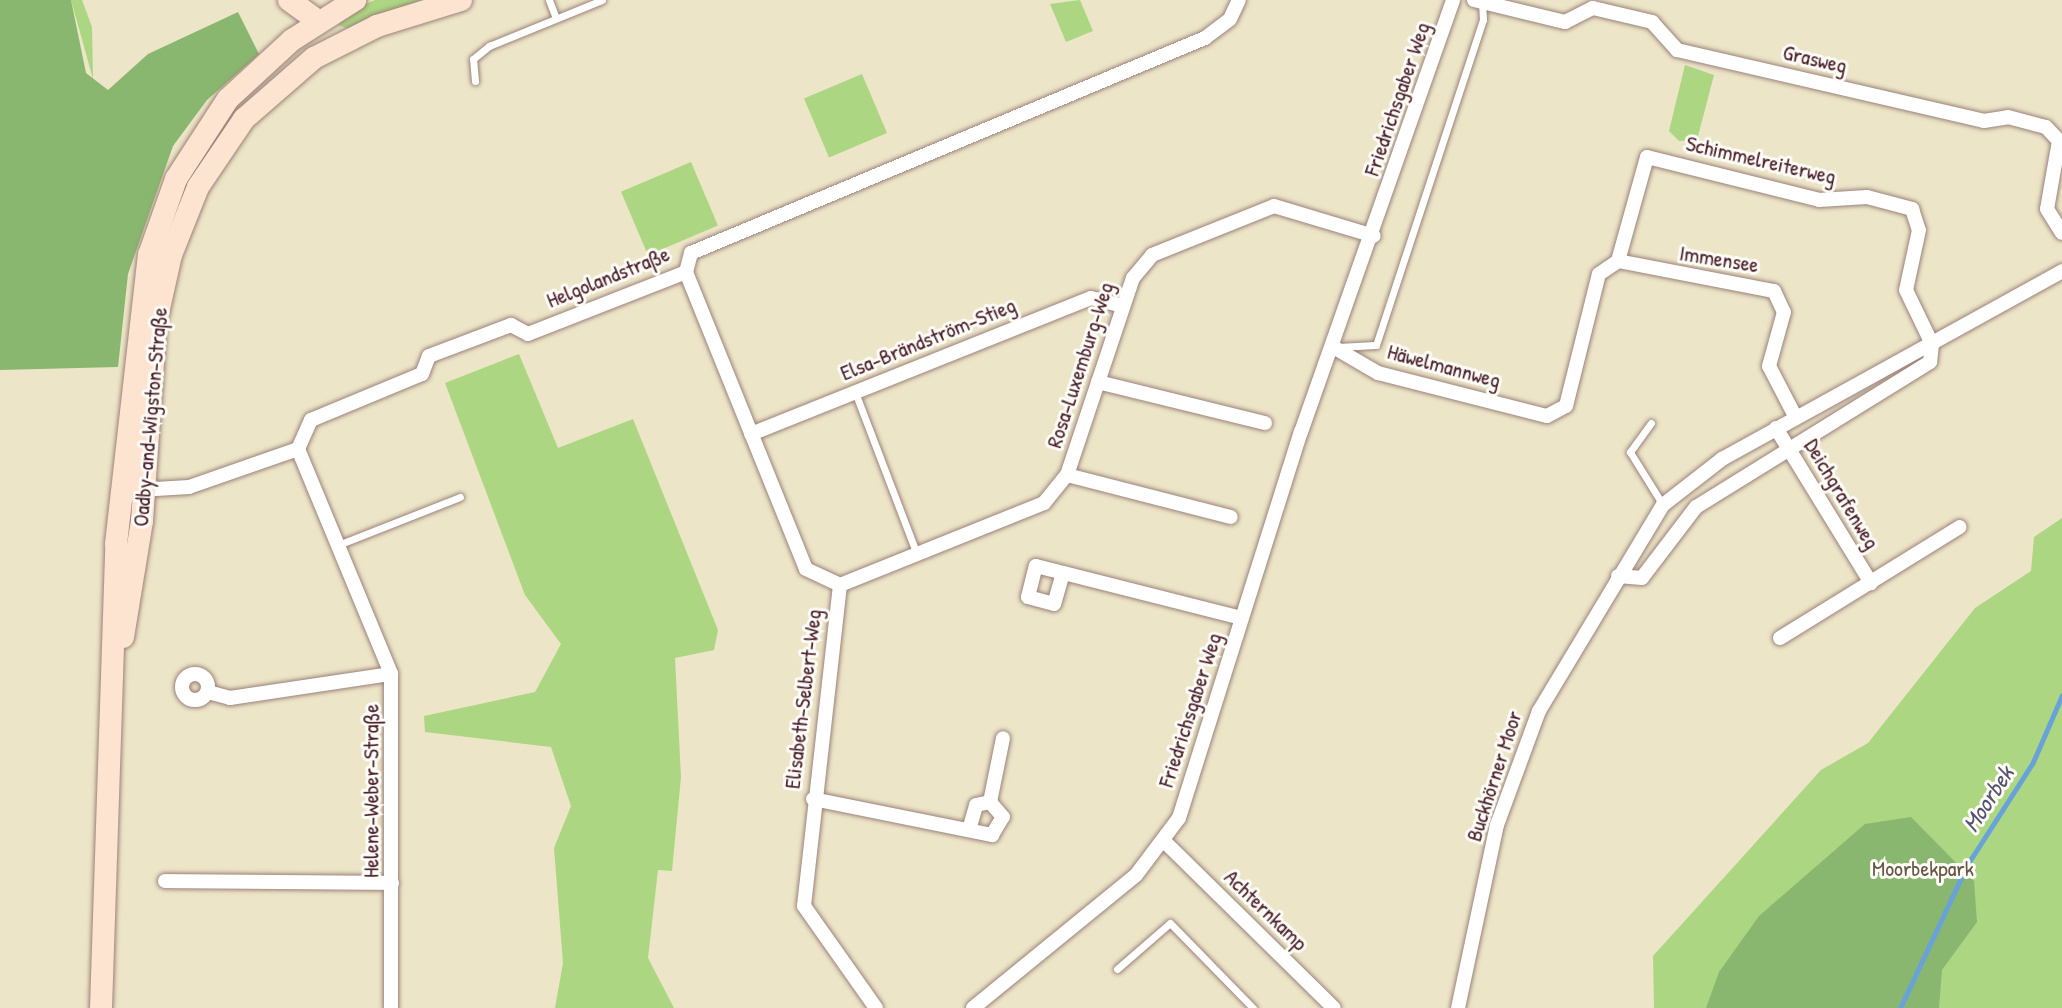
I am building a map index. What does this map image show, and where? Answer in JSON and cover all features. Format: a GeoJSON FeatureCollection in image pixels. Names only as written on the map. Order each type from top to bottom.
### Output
{"type":"FeatureCollection","features":[{"type":"Feature","properties":{"kind":"main road"},"geometry":{"type":"LineString","coordinates":[[289,0],[318,11],[333,46]]}},
{"type":"Feature","properties":{"kind":"main road","name":"Oadby-and-Wigston-Straße"},"geometry":{"type":"LineString","coordinates":[[101,1008],[120,488],[140,304],[167,200],[228,99],[318,11],[355,0]]}},
{"type":"Feature","properties":{"kind":"main road","name":"Oadby-and-Wigston-Straße"},"geometry":{"type":"LineString","coordinates":[[115,685],[143,490],[156,322],[192,201],[244,119],[333,46],[461,0]]}},
{"type":"Feature","properties":{"kind":"street","name":"Helgolandstraße"},"geometry":{"type":"LineString","coordinates":[[298,449],[311,420],[422,374],[429,356],[511,325],[528,334],[686,272],[691,253],[1205,38],[1230,19],[1239,0]]}},
{"type":"Feature","properties":{"kind":"street","name":"Friedrichsgaber Weg"},"geometry":{"type":"LineString","coordinates":[[1166,843],[1453,0]]}},
{"type":"Feature","properties":{"kind":"street","name":"Grasweg"},"geometry":{"type":"LineString","coordinates":[[1478,1],[1565,22],[1593,8],[1652,22],[1677,50],[1984,121],[2008,117],[2046,127],[2059,141],[2047,209],[2062,233]]}},
{"type":"Feature","properties":{"kind":"street","name":"Schimmelreiterweg"},"geometry":{"type":"LineString","coordinates":[[1618,261],[1647,157],[1819,200],[1867,197],[1912,209],[1919,230],[1906,290],[1932,344]]}},
{"type":"Feature","properties":{"kind":"street","name":"Rosa-Luxemburg-Weg"},"geometry":{"type":"LineString","coordinates":[[840,585],[1044,503],[1067,475],[1123,306],[1152,255],[1274,206],[1374,236]]}},
{"type":"Feature","properties":{"kind":"street","name":"Häwelmannweg"},"geometry":{"type":"LineString","coordinates":[[1335,348],[1378,373],[1547,416],[1566,406],[1599,274],[1618,261]]}},
{"type":"Feature","properties":{"kind":"street","name":"Immensee"},"geometry":{"type":"LineString","coordinates":[[1618,261],[1774,291],[1784,312],[1769,366],[1795,416]]}},
{"type":"Feature","properties":{"kind":"street","name":"Buckhörner Moor"},"geometry":{"type":"LineString","coordinates":[[1458,1008],[1497,825],[1528,739],[1618,576],[1663,505],[1795,416],[2062,271]]}},
{"type":"Feature","properties":{"kind":"street","name":"Elisabeth-Selbert-Weg"},"geometry":{"type":"LineString","coordinates":[[686,272],[806,569],[840,585],[813,799],[804,906],[876,1008]]}},
{"type":"Feature","properties":{"kind":"street","name":"Elsa-Brändström-Stieg"},"geometry":{"type":"LineString","coordinates":[[751,434],[1091,298],[1123,306]]}},
{"type":"Feature","properties":{"kind":"street","name":"Buckhörner Moor"},"geometry":{"type":"LineString","coordinates":[[1618,576],[1648,573],[1681,521],[1925,366],[1932,344]]}},
{"type":"Feature","properties":{"kind":"street"},"geometry":{"type":"LineString","coordinates":[[1098,382],[1265,423]]}},
{"type":"Feature","properties":{"kind":"street","name":"Deichgrafenweg"},"geometry":{"type":"LineString","coordinates":[[1776,428],[1871,583]]}},
{"type":"Feature","properties":{"kind":"street"},"geometry":{"type":"LineString","coordinates":[[120,488],[189,487],[298,449]]}},
{"type":"Feature","properties":{"kind":"street","name":"Helene-Weber-Straße"},"geometry":{"type":"LineString","coordinates":[[298,449],[391,674],[391,1008]]}},
{"type":"Feature","properties":{"kind":"street"},"geometry":{"type":"LineString","coordinates":[[1067,475],[1231,517]]}},
{"type":"Feature","properties":{"kind":"street"},"geometry":{"type":"LineString","coordinates":[[1663,505],[1681,521]]}},
{"type":"Feature","properties":{"kind":"street","name":"Deichgrafenweg"},"geometry":{"type":"LineString","coordinates":[[1780,638],[1960,527]]}},
{"type":"Feature","properties":{"kind":"street"},"geometry":{"type":"LineString","coordinates":[[1063,573],[1242,618]]}},
{"type":"Feature","properties":{"kind":"street"},"geometry":{"type":"LineString","coordinates":[[208,692],[230,698],[391,674]]}},
{"type":"Feature","properties":{"kind":"street"},"geometry":{"type":"LineString","coordinates":[[990,802],[1003,738]]}},
{"type":"Feature","properties":{"kind":"street"},"geometry":{"type":"LineString","coordinates":[[813,799],[992,835],[1000,829],[1002,811],[990,802],[976,805],[969,830]]}},
{"type":"Feature","properties":{"kind":"street"},"geometry":{"type":"LineString","coordinates":[[973,1008],[1166,843]]}},
{"type":"Feature","properties":{"kind":"street","name":"Achternkamp"},"geometry":{"type":"LineString","coordinates":[[1166,843],[1334,1008]]}},
{"type":"Feature","properties":{"kind":"street"},"geometry":{"type":"LineString","coordinates":[[165,881],[392,883]]}},
{"type":"Feature","properties":{"kind":"lane"},"geometry":{"type":"LineString","coordinates":[[549,0],[556,18]]}},
{"type":"Feature","properties":{"kind":"lane"},"geometry":{"type":"LineString","coordinates":[[475,81],[476,54],[602,0]]}},
{"type":"Feature","properties":{"kind":"lane"},"geometry":{"type":"LineString","coordinates":[[1335,348],[1376,345],[1483,20],[1478,1]]}},
{"type":"Feature","properties":{"kind":"lane"},"geometry":{"type":"LineString","coordinates":[[855,392],[917,555]]}},
{"type":"Feature","properties":{"kind":"lane"},"geometry":{"type":"LineString","coordinates":[[1651,423],[1630,452],[1663,505]]}},
{"type":"Feature","properties":{"kind":"lane"},"geometry":{"type":"LineString","coordinates":[[338,545],[460,497]]}},
{"type":"Feature","properties":{"kind":"lane"},"geometry":{"type":"LineString","coordinates":[[1117,969],[1170,923],[1253,1008]]}},
{"type":"Feature","properties":{"kind":"green space"},"geometry":{"type":"Polygon","coordinates":[[[0,0],[71,0],[86,73],[108,90],[148,54],[238,12],[259,54],[207,100],[173,146],[128,274],[118,367],[0,370],[0,0]]]}},
{"type":"Feature","properties":{"kind":"green space"},"geometry":{"type":"Polygon","coordinates":[[[71,0],[82,0],[92,27],[93,79],[71,0]]]}},
{"type":"Feature","properties":{"kind":"green space"},"geometry":{"type":"Polygon","coordinates":[[[375,0],[436,0],[352,30],[338,25],[347,12],[375,0]]]}},
{"type":"Feature","properties":{"kind":"green space"},"geometry":{"type":"Polygon","coordinates":[[[1080,0],[1093,31],[1066,42],[1050,4],[1080,0]]]}},
{"type":"Feature","properties":{"kind":"green space"},"geometry":{"type":"Polygon","coordinates":[[[1685,65],[1714,75],[1697,140],[1679,141],[1669,131],[1685,65]]]}},
{"type":"Feature","properties":{"kind":"green space"},"geometry":{"type":"Polygon","coordinates":[[[862,74],[887,133],[829,158],[804,99],[862,74]]]}},
{"type":"Feature","properties":{"kind":"green space"},"geometry":{"type":"Polygon","coordinates":[[[691,162],[718,226],[648,255],[621,192],[691,162]]]}},
{"type":"Feature","properties":{"kind":"green space"},"geometry":{"type":"Polygon","coordinates":[[[519,354],[558,448],[633,419],[718,630],[714,650],[675,658],[681,777],[672,871],[658,870],[648,958],[674,1008],[555,1008],[563,963],[554,848],[571,806],[551,747],[425,732],[424,716],[535,692],[561,644],[525,595],[445,383],[519,354]]]}},
{"type":"Feature","properties":{"kind":"green space","name":"Moorbekpark"},"geometry":{"type":"Polygon","coordinates":[[[2062,518],[2062,1008],[1654,1008],[1653,956],[1821,770],[1868,743],[1975,608],[2031,571],[2034,537],[2062,518]]]}},
{"type":"Feature","properties":{"kind":"green space"},"geometry":{"type":"Polygon","coordinates":[[[1911,817],[1974,881],[1977,922],[1942,970],[1939,1008],[1706,1008],[1719,972],[1759,916],[1865,824],[1911,817]]]}},
{"type":"Feature","properties":{"kind":"waterway","name":"Moorbek"},"geometry":{"type":"LineString","coordinates":[[1900,1008],[1967,865],[2033,762],[2062,695]]}}]}
